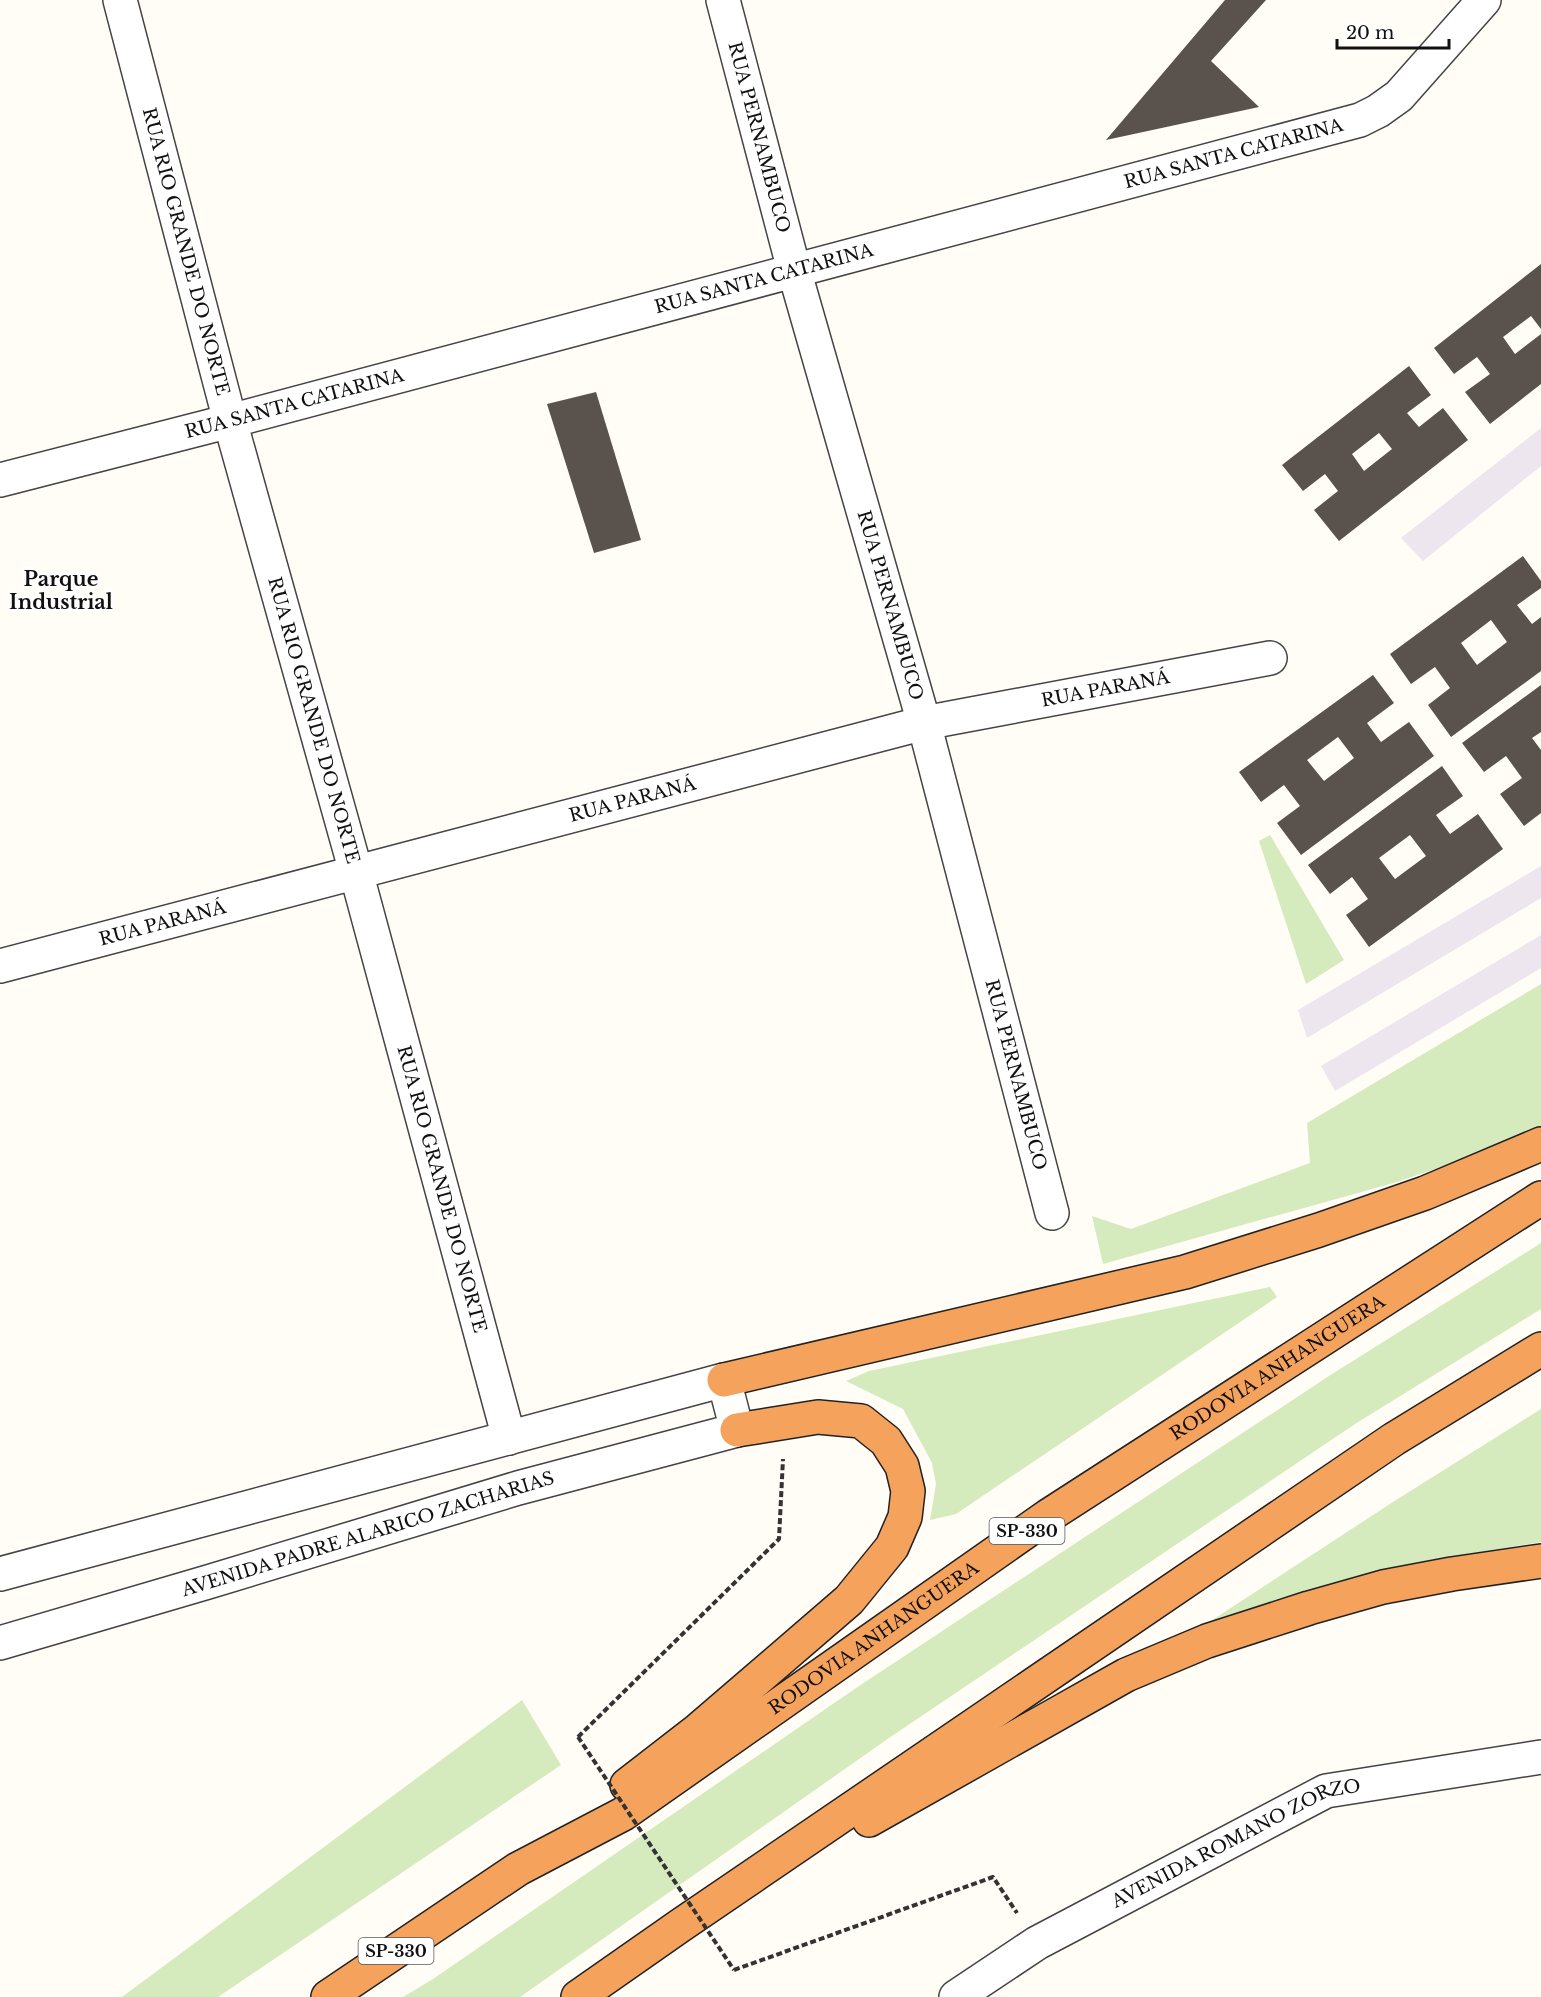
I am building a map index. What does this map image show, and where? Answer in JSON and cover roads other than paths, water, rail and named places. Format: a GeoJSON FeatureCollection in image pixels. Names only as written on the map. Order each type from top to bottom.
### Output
{"type":"FeatureCollection","features":[{"type":"Feature","properties":{"kind":"highway"},"geometry":{"type":"LineString","coordinates":[[724,1380],[1185,1272],[1319,1230],[1425,1193],[1541,1144]]}},
{"type":"Feature","properties":{"kind":"highway","name":"RODOVIA ANHANGUERA"},"geometry":{"type":"LineString","coordinates":[[328,1997],[518,1869],[623,1814],[1048,1516],[1541,1198]]}},
{"type":"Feature","properties":{"kind":"highway"},"geometry":{"type":"LineString","coordinates":[[578,1997],[1394,1439],[1541,1349]]}},
{"type":"Feature","properties":{"kind":"highway"},"geometry":{"type":"LineString","coordinates":[[518,1869],[698,1730],[849,1600],[892,1547],[905,1517],[908,1491],[902,1466],[886,1441],[861,1421],[818,1418],[737,1430]]}},
{"type":"Feature","properties":{"kind":"highway"},"geometry":{"type":"LineString","coordinates":[[681,1925],[1126,1675],[1207,1641],[1383,1587],[1541,1561]]}},
{"type":"Feature","properties":{"kind":"street","name":"RUA RIO GRANDE DO NORTE"},"geometry":{"type":"LineString","coordinates":[[120,0],[230,421],[356,872],[509,1438],[518,1488]]}},
{"type":"Feature","properties":{"kind":"street","name":"RUA PERNAMBUCO"},"geometry":{"type":"LineString","coordinates":[[723,0],[794,270],[924,723],[1052,1213]]}},
{"type":"Feature","properties":{"kind":"street","name":"RUA SANTA CATARINA"},"geometry":{"type":"LineString","coordinates":[[0,480],[230,421],[1360,120],[1400,96],[1484,0]]}},
{"type":"Feature","properties":{"kind":"street","name":"RUA PARANÁ"},"geometry":{"type":"LineString","coordinates":[[0,966],[924,723],[1270,658]]}},
{"type":"Feature","properties":{"kind":"street"},"geometry":{"type":"LineString","coordinates":[[0,1574],[724,1380],[737,1430]]}},
{"type":"Feature","properties":{"kind":"street","name":"AVENIDA PADRE ALARICO ZACHARIAS"},"geometry":{"type":"LineString","coordinates":[[0,1643],[518,1488],[737,1430]]}},
{"type":"Feature","properties":{"kind":"street","name":"AVENIDA ROMANO ZORZO"},"geometry":{"type":"LineString","coordinates":[[956,1997],[1037,1943],[1326,1791],[1541,1756]]}},
{"type":"Feature","properties":{"kind":"district","name":"Parque Industrial"},"geometry":{"type":"Point","coordinates":[61,590]}}]}
